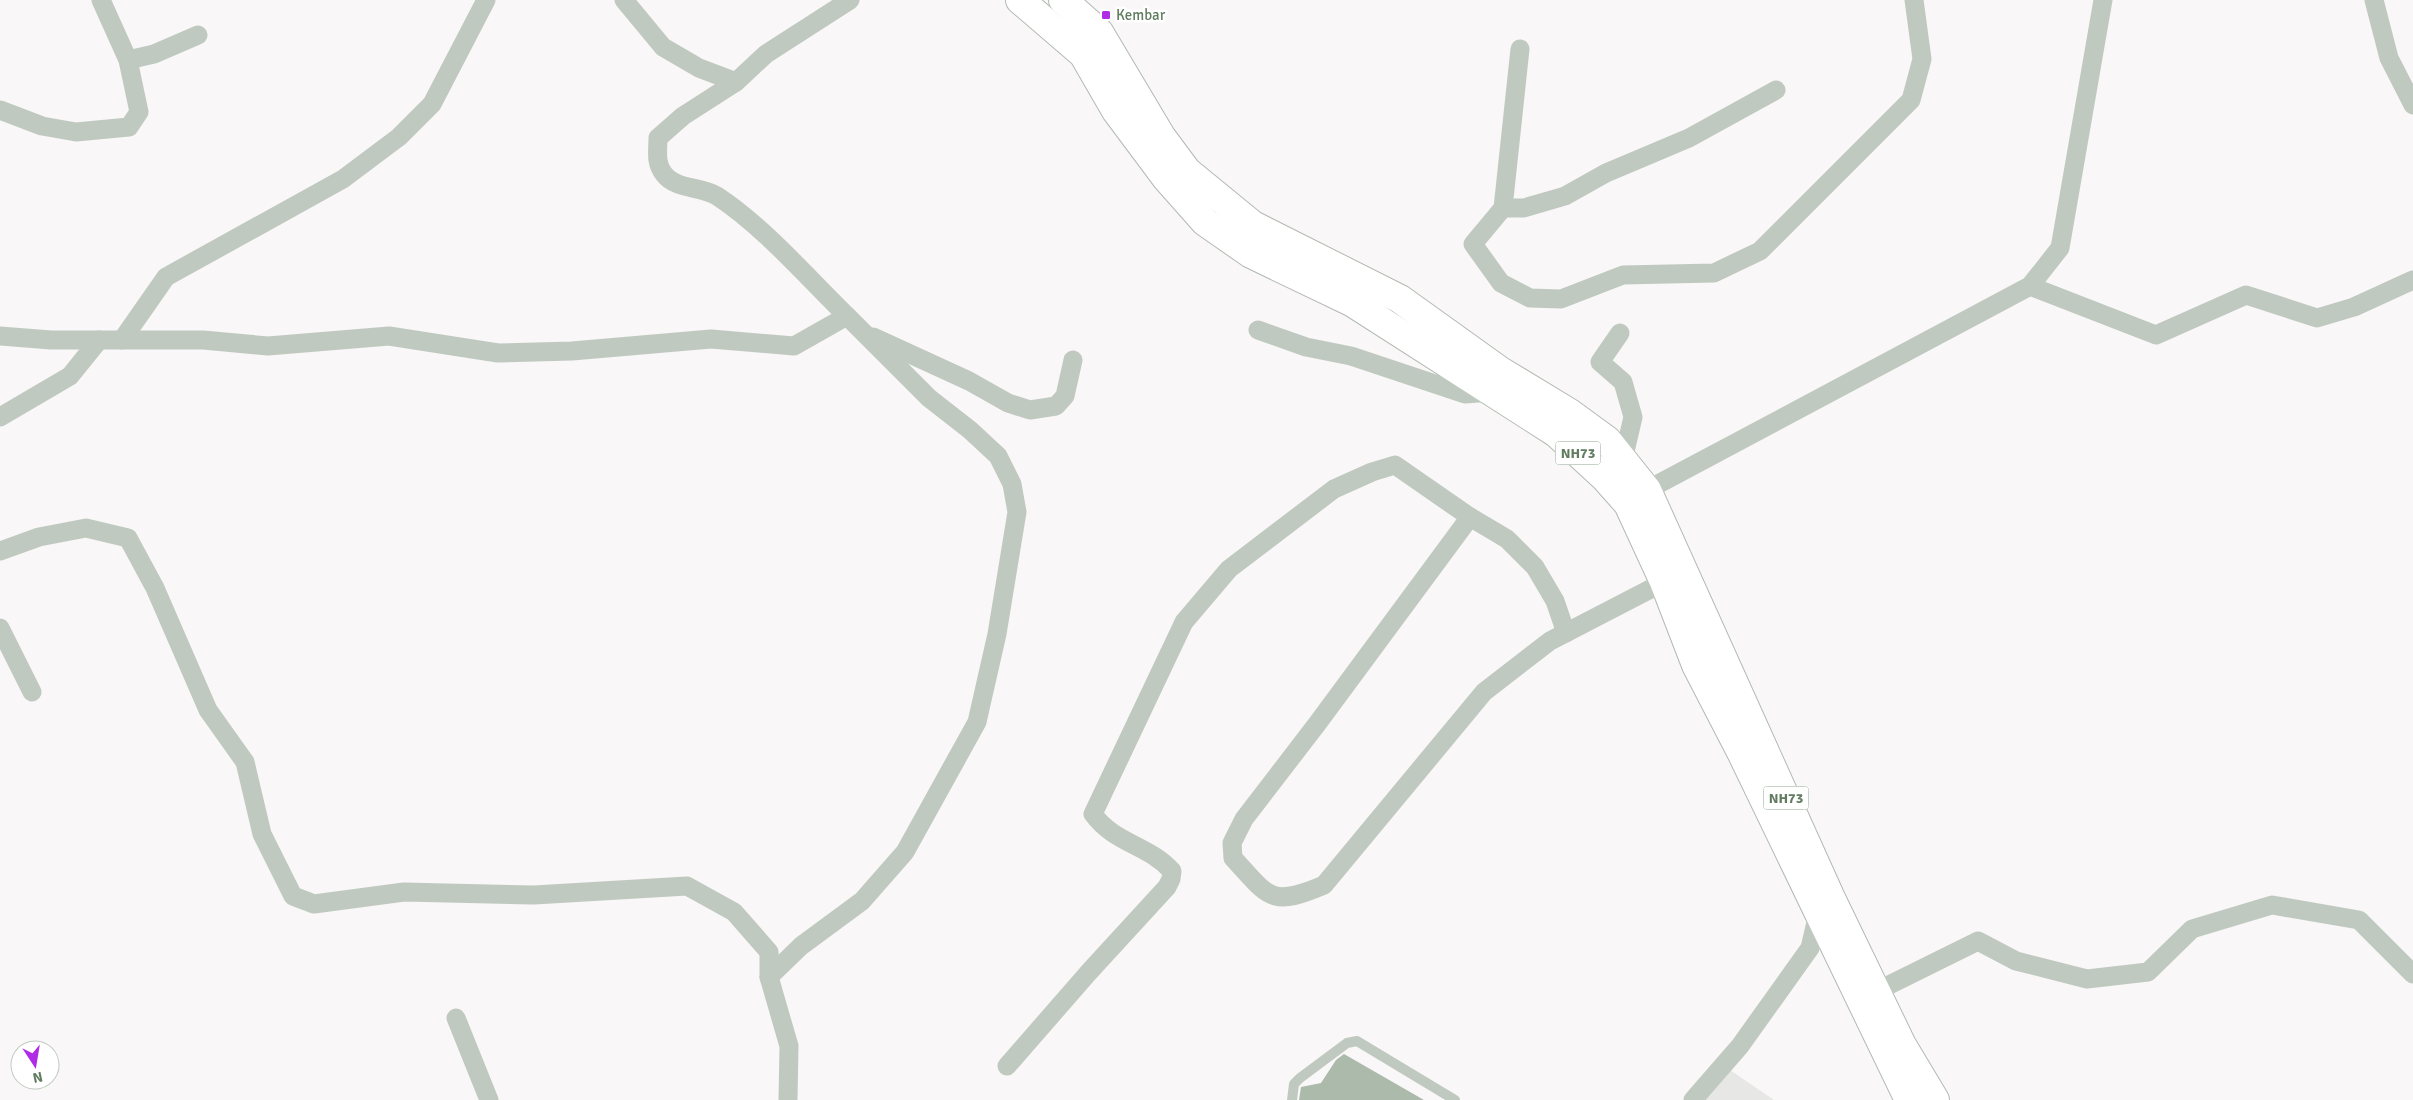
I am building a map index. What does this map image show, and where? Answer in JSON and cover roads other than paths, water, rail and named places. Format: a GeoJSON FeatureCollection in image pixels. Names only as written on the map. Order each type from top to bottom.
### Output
{"type":"FeatureCollection","features":[{"type":"Feature","properties":{"kind":"highway","name":"NH73"},"geometry":{"type":"LineString","coordinates":[[1020,0],[1083,54],[1116,111],[1166,178],[1205,222],[1251,254],[1353,303],[1556,433],[1605,478],[1637,497],[1902,1045],[1935,1100]]}},
{"type":"Feature","properties":{"kind":"highway","name":"NH73"},"geometry":{"type":"LineString","coordinates":[[1063,0],[1099,32],[1161,136],[1187,171],[1254,225],[1400,298],[1500,370],[1570,413],[1607,440],[1623,460],[1664,582],[1696,665],[1742,752],[1818,914],[1909,1100]]}},
{"type":"Feature","properties":{"kind":"street"},"geometry":{"type":"LineString","coordinates":[[0,110],[42,126],[76,132],[129,127],[139,112],[128,60],[101,0]]}},
{"type":"Feature","properties":{"kind":"street"},"geometry":{"type":"LineString","coordinates":[[122,340],[166,277],[343,179],[399,137],[432,104],[486,0]]}},
{"type":"Feature","properties":{"kind":"street"},"geometry":{"type":"LineString","coordinates":[[624,0],[663,47],[699,68],[736,82]]}},
{"type":"Feature","properties":{"kind":"street"},"geometry":{"type":"LineString","coordinates":[[769,977],[801,946],[862,901],[905,852],[977,722],[997,634],[1017,512],[1012,484],[998,456],[970,430],[929,398],[738,210],[710,192],[682,186],[665,176],[657,162],[658,138],[683,116],[736,82],[766,54],[850,0]]}},
{"type":"Feature","properties":{"kind":"street"},"geometry":{"type":"LineString","coordinates":[[1520,48],[1503,208],[1473,244],[1501,283],[1530,298],[1561,300],[1623,275],[1714,273],[1760,251],[1911,100],[1922,59],[1914,0]]}},
{"type":"Feature","properties":{"kind":"street"},"geometry":{"type":"LineString","coordinates":[[1637,497],[2030,286],[2060,248],[2103,0]]}},
{"type":"Feature","properties":{"kind":"street"},"geometry":{"type":"LineString","coordinates":[[2374,0],[2389,58],[2413,105]]}},
{"type":"Feature","properties":{"kind":"street"},"geometry":{"type":"LineString","coordinates":[[128,60],[154,54],[198,35]]}},
{"type":"Feature","properties":{"kind":"street"},"geometry":{"type":"LineString","coordinates":[[1503,208],[1524,208],[1564,196],[1606,173],[1689,138],[1776,90]]}},
{"type":"Feature","properties":{"kind":"street"},"geometry":{"type":"LineString","coordinates":[[2030,286],[2156,335],[2246,295],[2317,318],[2354,307],[2413,280]]}},
{"type":"Feature","properties":{"kind":"street"},"geometry":{"type":"LineString","coordinates":[[0,336],[51,340],[203,340],[268,346],[389,336],[498,353],[572,352],[711,339],[794,346],[847,316]]}},
{"type":"Feature","properties":{"kind":"street"},"geometry":{"type":"LineString","coordinates":[[1258,330],[1306,347],[1351,356],[1465,394],[1492,392]]}},
{"type":"Feature","properties":{"kind":"street"},"geometry":{"type":"LineString","coordinates":[[862,332],[969,381],[1008,403],[1030,410],[1056,406],[1065,396],[1073,360]]}},
{"type":"Feature","properties":{"kind":"street"},"geometry":{"type":"LineString","coordinates":[[1620,333],[1600,362],[1623,382],[1633,416],[1623,460]]}},
{"type":"Feature","properties":{"kind":"street"},"geometry":{"type":"LineString","coordinates":[[0,417],[70,376],[99,340]]}},
{"type":"Feature","properties":{"kind":"street"},"geometry":{"type":"LineString","coordinates":[[1007,1066],[1089,972],[1167,887],[1171,879],[1172,871],[1159,858],[1103,828],[1093,814],[1184,622],[1229,569],[1334,489],[1372,472],[1395,465],[1507,539],[1535,567],[1555,601],[1566,633]]}},
{"type":"Feature","properties":{"kind":"street"},"geometry":{"type":"LineString","coordinates":[[1470,516],[1317,724],[1244,819],[1232,843],[1233,858],[1265,893],[1272,896],[1300,895],[1324,885],[1484,692],[1550,641],[1664,582]]}},
{"type":"Feature","properties":{"kind":"street"},"geometry":{"type":"LineString","coordinates":[[0,551],[39,537],[86,528],[128,538],[155,588],[208,710],[245,762],[262,834],[293,896],[314,904],[404,892],[534,895],[687,886],[734,912],[768,952],[769,977],[789,1046],[788,1100]]}},
{"type":"Feature","properties":{"kind":"street"},"geometry":{"type":"LineString","coordinates":[[0,628],[32,692]]}},
{"type":"Feature","properties":{"kind":"street"},"geometry":{"type":"LineString","coordinates":[[1877,991],[1978,941],[2016,961],[2087,979],[2148,972],[2192,929],[2272,905],[2359,920],[2413,974]]}},
{"type":"Feature","properties":{"kind":"street"},"geometry":{"type":"LineString","coordinates":[[1693,1100],[1740,1046],[1810,948],[1818,914]]}},
{"type":"Feature","properties":{"kind":"street"},"geometry":{"type":"LineString","coordinates":[[456,1018],[489,1100]]}},
{"type":"Feature","properties":{"kind":"lane"},"geometry":{"type":"LineString","coordinates":[[1292,1100],[1294,1084],[1300,1078],[1347,1043],[1357,1041],[1454,1100]]}},
{"type":"Feature","properties":{"kind":"place","name":"Kembar"},"geometry":{"type":"Point","coordinates":[1106,15]}}]}
